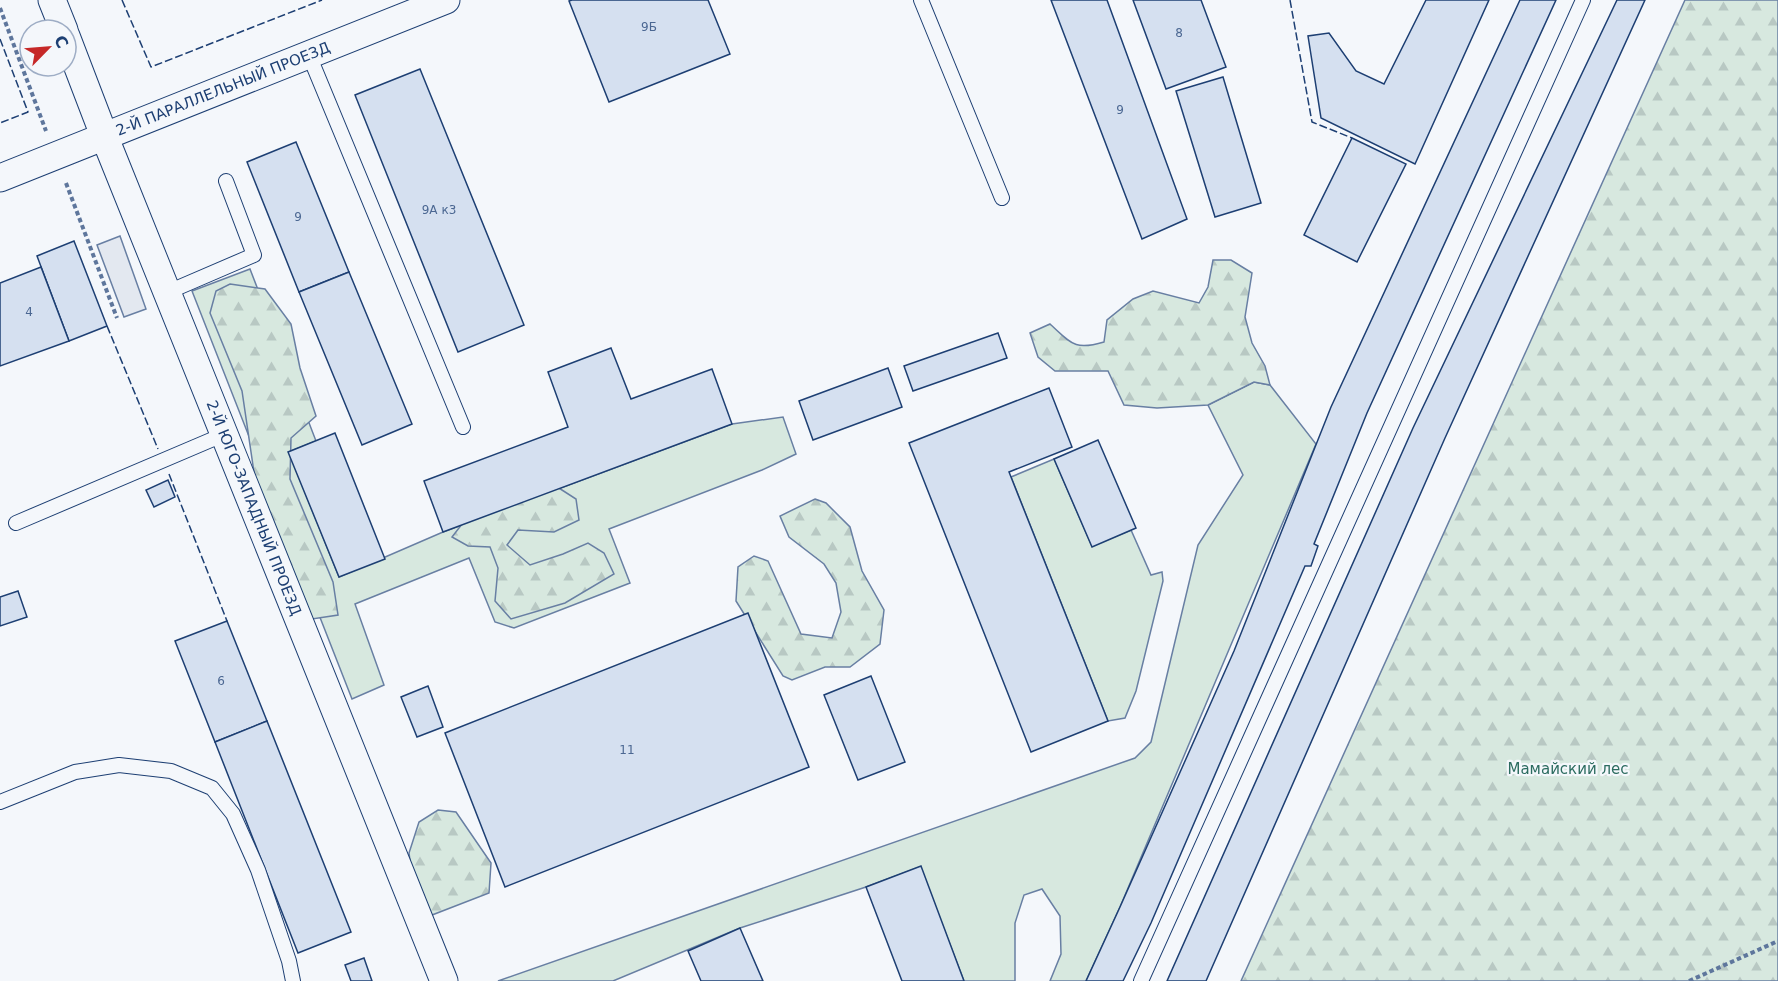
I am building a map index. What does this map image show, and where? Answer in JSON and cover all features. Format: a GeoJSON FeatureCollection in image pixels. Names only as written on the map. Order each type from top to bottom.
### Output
{"type":"FeatureCollection","features":[{"type":"Feature","properties":{"kind":"street"},"geometry":{"type":"LineString","coordinates":[[52,0],[59,18]]}},
{"type":"Feature","properties":{"kind":"street","name":"2-Й ПАРАЛЛЕЛЬНЫЙ ПРОЕЗД"},"geometry":{"type":"LineString","coordinates":[[0,178],[446,0]]}},
{"type":"Feature","properties":{"kind":"street","name":"2-Й ЮГО-ЗАПАДНЫЙ ПРОЕЗД"},"geometry":{"type":"LineString","coordinates":[[78,67],[444,981]]}},
{"type":"Feature","properties":{"kind":"lane"},"geometry":{"type":"LineString","coordinates":[[921,0],[1002,198]]}},
{"type":"Feature","properties":{"kind":"lane"},"geometry":{"type":"LineString","coordinates":[[1141,981],[1583,0]]}},
{"type":"Feature","properties":{"kind":"lane"},"geometry":{"type":"LineString","coordinates":[[309,55],[463,427]]}},
{"type":"Feature","properties":{"kind":"lane"},"geometry":{"type":"LineString","coordinates":[[168,292],[254,255],[226,181]]}},
{"type":"Feature","properties":{"kind":"lane"},"geometry":{"type":"LineString","coordinates":[[16,523],[225,434]]}},
{"type":"Feature","properties":{"kind":"lane"},"geometry":{"type":"LineString","coordinates":[[0,802],[75,772],[119,765],[171,771],[212,788],[233,814],[258,870],[289,961],[293,981]]}},
{"type":"Feature","properties":{"kind":"path"},"geometry":{"type":"LineString","coordinates":[[1689,981],[1778,941]]}},
{"type":"Feature","properties":{"kind":"green space","name":"Мамайский лес"},"geometry":{"type":"Polygon","coordinates":[[[1685,0],[1778,0],[1778,981],[1241,981],[1685,0]]]}},
{"type":"Feature","properties":{"kind":"green space"},"geometry":{"type":"Polygon","coordinates":[[[1213,260],[1231,260],[1252,273],[1245,317],[1252,343],[1265,366],[1270,385],[1254,382],[1208,405],[1157,408],[1124,405],[1108,371],[1055,371],[1038,357],[1030,333],[1050,324],[1074,344],[1094,345],[1104,342],[1107,320],[1133,299],[1153,291],[1199,303],[1208,287],[1213,260]]]}},
{"type":"Feature","properties":{"kind":"green space"},"geometry":{"type":"Polygon","coordinates":[[[250,269],[316,441],[289,452],[339,577],[443,532],[732,424],[783,417],[796,454],[762,470],[609,529],[630,583],[514,628],[495,622],[469,558],[355,604],[384,685],[352,699],[192,291],[250,269]]]}},
{"type":"Feature","properties":{"kind":"green space"},"geometry":{"type":"Polygon","coordinates":[[[230,284],[265,289],[291,324],[300,368],[316,416],[291,438],[290,479],[333,582],[338,615],[312,619],[255,479],[242,391],[210,313],[216,291],[230,284]]]}},
{"type":"Feature","properties":{"kind":"green space"},"geometry":{"type":"Polygon","coordinates":[[[1254,382],[1270,385],[1316,444],[1120,907],[1086,981],[1050,981],[1061,954],[1060,916],[1042,889],[1024,895],[1015,923],[1015,981],[964,981],[920,867],[740,928],[613,981],[498,981],[1135,758],[1151,742],[1198,545],[1243,475],[1208,405],[1254,382]]]}},
{"type":"Feature","properties":{"kind":"green space"},"geometry":{"type":"Polygon","coordinates":[[[1054,459],[1092,546],[1131,530],[1151,575],[1162,572],[1163,581],[1136,691],[1125,718],[1108,721],[1011,477],[1054,459]]]}},
{"type":"Feature","properties":{"kind":"green space"},"geometry":{"type":"Polygon","coordinates":[[[548,481],[576,499],[579,520],[554,532],[518,530],[507,545],[530,565],[588,543],[604,553],[614,574],[565,603],[511,619],[495,601],[498,568],[490,547],[468,546],[452,537],[486,493],[548,481]]]}},
{"type":"Feature","properties":{"kind":"green space"},"geometry":{"type":"Polygon","coordinates":[[[815,499],[826,503],[850,527],[862,571],[884,610],[880,644],[850,667],[825,667],[792,680],[783,676],[736,601],[738,567],[754,556],[768,561],[801,634],[832,638],[841,612],[836,583],[824,564],[789,537],[780,516],[815,499]]]}},
{"type":"Feature","properties":{"kind":"green space"},"geometry":{"type":"Polygon","coordinates":[[[438,810],[456,812],[491,863],[489,893],[432,915],[414,890],[409,853],[419,822],[438,810]]]}},
{"type":"Feature","properties":{"kind":"shaded area"},"geometry":{"type":"Polygon","coordinates":[[[120,236],[146,309],[124,317],[97,245],[120,236]]]}},
{"type":"Feature","properties":{"kind":"building"},"geometry":{"type":"Polygon","coordinates":[[[708,0],[730,54],[609,102],[569,1],[708,0]]]}},
{"type":"Feature","properties":{"kind":"building"},"geometry":{"type":"Polygon","coordinates":[[[1051,0],[1107,0],[1187,219],[1142,239],[1051,0]]]}},
{"type":"Feature","properties":{"kind":"building"},"geometry":{"type":"Polygon","coordinates":[[[1133,0],[1201,0],[1226,67],[1166,89],[1133,0]]]}},
{"type":"Feature","properties":{"kind":"building"},"geometry":{"type":"Polygon","coordinates":[[[1426,0],[1489,0],[1415,164],[1321,118],[1308,36],[1329,33],[1356,71],[1384,84],[1426,0]]]}},
{"type":"Feature","properties":{"kind":"building"},"geometry":{"type":"Polygon","coordinates":[[[1520,0],[1556,0],[1367,413],[1314,544],[1318,546],[1311,566],[1305,566],[1151,923],[1123,981],[1086,981],[1234,651],[1331,407],[1520,0]]]}},
{"type":"Feature","properties":{"kind":"building"},"geometry":{"type":"Polygon","coordinates":[[[1617,0],[1645,0],[1445,438],[1206,981],[1167,981],[1413,428],[1617,0]]]}},
{"type":"Feature","properties":{"kind":"building"},"geometry":{"type":"Polygon","coordinates":[[[420,69],[524,325],[458,352],[355,95],[420,69]]]}},
{"type":"Feature","properties":{"kind":"building"},"geometry":{"type":"Polygon","coordinates":[[[1223,77],[1261,203],[1215,217],[1176,91],[1223,77]]]}},
{"type":"Feature","properties":{"kind":"building"},"geometry":{"type":"Polygon","coordinates":[[[1352,138],[1406,164],[1357,262],[1304,235],[1352,138]]]}},
{"type":"Feature","properties":{"kind":"building"},"geometry":{"type":"Polygon","coordinates":[[[296,142],[349,272],[299,292],[247,162],[296,142]]]}},
{"type":"Feature","properties":{"kind":"building"},"geometry":{"type":"Polygon","coordinates":[[[74,241],[107,326],[69,341],[37,256],[74,241]]]}},
{"type":"Feature","properties":{"kind":"building"},"geometry":{"type":"Polygon","coordinates":[[[41,267],[69,341],[0,366],[0,283],[41,267]]]}},
{"type":"Feature","properties":{"kind":"building"},"geometry":{"type":"Polygon","coordinates":[[[349,272],[412,424],[362,445],[299,292],[349,272]]]}},
{"type":"Feature","properties":{"kind":"building"},"geometry":{"type":"Polygon","coordinates":[[[998,333],[1007,358],[913,391],[904,366],[998,333]]]}},
{"type":"Feature","properties":{"kind":"building"},"geometry":{"type":"Polygon","coordinates":[[[611,348],[631,399],[712,369],[732,424],[443,532],[424,481],[568,427],[548,372],[611,348]]]}},
{"type":"Feature","properties":{"kind":"building"},"geometry":{"type":"Polygon","coordinates":[[[888,368],[902,407],[813,440],[799,401],[888,368]]]}},
{"type":"Feature","properties":{"kind":"building"},"geometry":{"type":"Polygon","coordinates":[[[1049,388],[1072,447],[1009,472],[1108,721],[1031,752],[909,443],[1049,388]]]}},
{"type":"Feature","properties":{"kind":"building"},"geometry":{"type":"Polygon","coordinates":[[[335,433],[385,559],[339,577],[288,452],[335,433]]]}},
{"type":"Feature","properties":{"kind":"building"},"geometry":{"type":"Polygon","coordinates":[[[1098,440],[1136,528],[1092,547],[1054,459],[1098,440]]]}},
{"type":"Feature","properties":{"kind":"building"},"geometry":{"type":"Polygon","coordinates":[[[168,480],[175,497],[154,507],[146,490],[168,480]]]}},
{"type":"Feature","properties":{"kind":"building"},"geometry":{"type":"Polygon","coordinates":[[[18,591],[27,617],[0,626],[0,597],[18,591]]]}},
{"type":"Feature","properties":{"kind":"building"},"geometry":{"type":"Polygon","coordinates":[[[748,613],[809,767],[505,887],[445,733],[748,613]]]}},
{"type":"Feature","properties":{"kind":"building"},"geometry":{"type":"Polygon","coordinates":[[[227,621],[267,721],[215,742],[175,641],[227,621]]]}},
{"type":"Feature","properties":{"kind":"building"},"geometry":{"type":"Polygon","coordinates":[[[871,676],[905,762],[858,780],[824,695],[871,676]]]}},
{"type":"Feature","properties":{"kind":"building"},"geometry":{"type":"Polygon","coordinates":[[[428,686],[443,727],[417,737],[401,697],[428,686]]]}},
{"type":"Feature","properties":{"kind":"building"},"geometry":{"type":"Polygon","coordinates":[[[267,721],[351,932],[298,953],[215,742],[267,721]]]}},
{"type":"Feature","properties":{"kind":"building"},"geometry":{"type":"Polygon","coordinates":[[[921,866],[964,981],[902,981],[866,887],[921,866]]]}},
{"type":"Feature","properties":{"kind":"building"},"geometry":{"type":"Polygon","coordinates":[[[740,928],[763,981],[701,981],[688,951],[740,928]]]}},
{"type":"Feature","properties":{"kind":"building"},"geometry":{"type":"Polygon","coordinates":[[[364,958],[372,981],[351,981],[345,965],[364,958]]]}},
{"type":"Feature","properties":{"kind":"fence"},"geometry":{"type":"LineString","coordinates":[[122,0],[151,67],[322,0]]}},
{"type":"Feature","properties":{"kind":"fence"},"geometry":{"type":"LineString","coordinates":[[1290,0],[1312,122],[1352,138]]}},
{"type":"Feature","properties":{"kind":"fence"},"geometry":{"type":"LineString","coordinates":[[0,39],[28,112],[0,123]]}},
{"type":"Feature","properties":{"kind":"fence"},"geometry":{"type":"LineString","coordinates":[[107,326],[158,449]]}},
{"type":"Feature","properties":{"kind":"fence"},"geometry":{"type":"LineString","coordinates":[[169,474],[227,621]]}}]}
